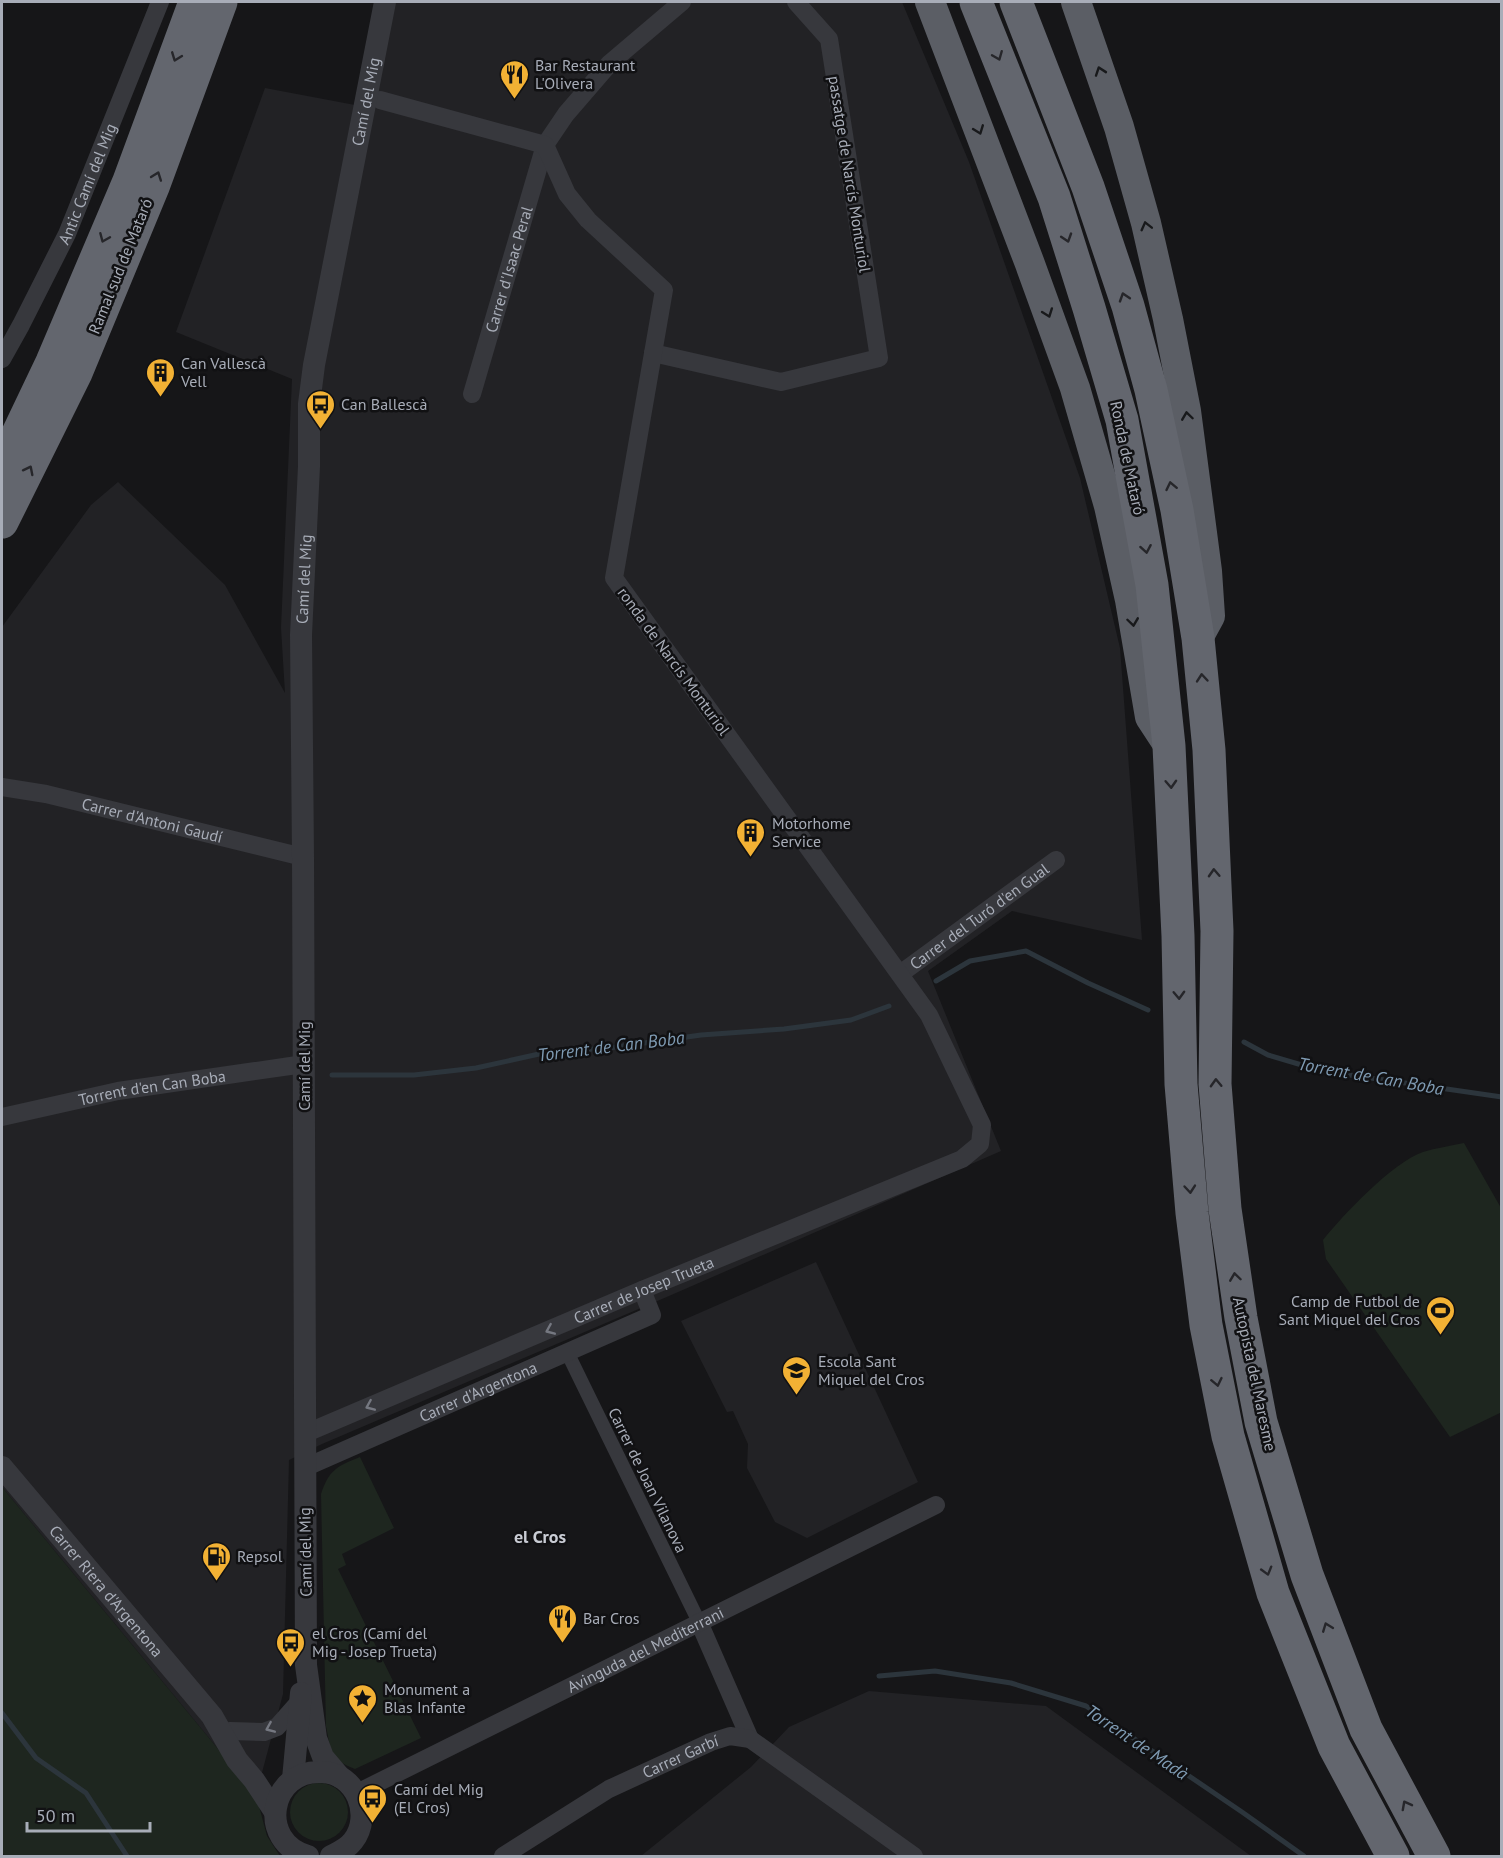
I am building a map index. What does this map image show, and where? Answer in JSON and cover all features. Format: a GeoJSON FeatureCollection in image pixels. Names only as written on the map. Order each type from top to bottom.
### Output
{"type":"FeatureCollection","features":[{"type":"Feature","properties":{"kind":"highway"},"geometry":{"type":"LineString","coordinates":[[2,467],[52,362],[129,181],[195,2]]}},
{"type":"Feature","properties":{"kind":"highway","name":"Ramal sud de Mataró"},"geometry":{"type":"LineString","coordinates":[[2,522],[76,373],[153,187],[221,2]]}},
{"type":"Feature","properties":{"kind":"highway"},"geometry":{"type":"LineString","coordinates":[[930,2],[1075,388],[1111,518],[1130,600],[1150,717],[1169,746]]}},
{"type":"Feature","properties":{"kind":"highway","name":"Ronda de Mataró"},"geometry":{"type":"LineString","coordinates":[[976,2],[1054,197],[1122,420],[1152,585],[1169,746],[1182,1084],[1192,1214],[1206,1325],[1228,1436],[1273,1593],[1334,1746],[1393,1857]]}},
{"type":"Feature","properties":{"kind":"highway"},"geometry":{"type":"LineString","coordinates":[[1016,2],[1088,187],[1128,306],[1151,390],[1177,510],[1198,638]]}},
{"type":"Feature","properties":{"kind":"highway"},"geometry":{"type":"LineString","coordinates":[[1076,2],[1119,127],[1146,223],[1184,399],[1208,571],[1210,616],[1198,638]]}},
{"type":"Feature","properties":{"kind":"highway","name":"Autopista del Maresme"},"geometry":{"type":"LineString","coordinates":[[1198,638],[1209,750],[1217,931],[1215,1084],[1225,1209],[1241,1317],[1261,1422],[1307,1575],[1366,1729],[1434,1857]]}},
{"type":"Feature","properties":{"kind":"street","name":"Antic Camí del Mig"},"geometry":{"type":"LineString","coordinates":[[2,359],[67,234],[160,2]]}},
{"type":"Feature","properties":{"kind":"street","name":"Camí del Mig"},"geometry":{"type":"LineString","coordinates":[[309,466],[380,100],[388,25],[386,2]]}},
{"type":"Feature","properties":{"kind":"street"},"geometry":{"type":"LineString","coordinates":[[388,25],[394,2]]}},
{"type":"Feature","properties":{"kind":"street","name":"Camí del Mig"},"geometry":{"type":"LineString","coordinates":[[357,1793],[323,1757],[316,1738],[306,1665],[301,635],[309,466],[309,404],[313,375],[336,249],[388,25],[400,2]]}},
{"type":"Feature","properties":{"kind":"street"},"geometry":{"type":"LineString","coordinates":[[380,100],[545,145],[566,114],[610,63],[682,2]]}},
{"type":"Feature","properties":{"kind":"street","name":"passatge de Narcís Monturiol"},"geometry":{"type":"LineString","coordinates":[[653,353],[781,382],[879,358],[829,39],[796,2]]}},
{"type":"Feature","properties":{"kind":"street","name":"Camí del Mig"},"geometry":{"type":"LineString","coordinates":[[336,249],[349,212],[370,111],[380,100]]}},
{"type":"Feature","properties":{"kind":"street","name":"ronda de Narcís Monturiol"},"geometry":{"type":"LineString","coordinates":[[545,145],[567,194],[588,220],[664,290],[614,578],[929,1015],[982,1125],[980,1144]]}},
{"type":"Feature","properties":{"kind":"street","name":"Carrer d'Isaac Peral"},"geometry":{"type":"LineString","coordinates":[[472,394],[545,145]]}},
{"type":"Feature","properties":{"kind":"street","name":"Carrer d'Antoni Gaudí"},"geometry":{"type":"LineString","coordinates":[[2,787],[46,794],[303,857]]}},
{"type":"Feature","properties":{"kind":"street","name":"Carrer del Turó d'en Gual"},"geometry":{"type":"LineString","coordinates":[[900,974],[1056,860]]}},
{"type":"Feature","properties":{"kind":"street","name":"Torrent d'en Can Boba"},"geometry":{"type":"LineString","coordinates":[[2,1117],[118,1091],[304,1064]]}},
{"type":"Feature","properties":{"kind":"street","name":"Carrer de Josep Trueta"},"geometry":{"type":"LineString","coordinates":[[304,1434],[642,1290],[962,1159],[980,1144]]}},
{"type":"Feature","properties":{"kind":"street","name":"Carrer d'Argentona"},"geometry":{"type":"LineString","coordinates":[[304,1468],[652,1314],[642,1290]]}},
{"type":"Feature","properties":{"kind":"street","name":"Carrer de Joan Vilanova"},"geometry":{"type":"LineString","coordinates":[[567,1352],[699,1622]]}},
{"type":"Feature","properties":{"kind":"street","name":"Carrer Riera d'Argentona"},"geometry":{"type":"LineString","coordinates":[[2,1467],[212,1716],[230,1731],[264,1772],[289,1783]]}},
{"type":"Feature","properties":{"kind":"street","name":"Avinguda del Mediterrani"},"geometry":{"type":"LineString","coordinates":[[357,1793],[936,1505]]}},
{"type":"Feature","properties":{"kind":"street"},"geometry":{"type":"LineString","coordinates":[[699,1622],[750,1738],[914,1857]]}},
{"type":"Feature","properties":{"kind":"street","name":"Camí del Mig"},"geometry":{"type":"LineString","coordinates":[[275,1812],[278,1798],[289,1783],[306,1665]]}},
{"type":"Feature","properties":{"kind":"street"},"geometry":{"type":"LineString","coordinates":[[230,1731],[264,1732],[277,1727],[300,1701]]}},
{"type":"Feature","properties":{"kind":"street","name":"Carrer Riera d'Argentona"},"geometry":{"type":"LineString","coordinates":[[212,1716],[237,1760],[254,1780],[275,1812],[276,1825],[281,1837],[289,1847],[308,1857]]}},
{"type":"Feature","properties":{"kind":"street","name":"Carrer Garbí"},"geometry":{"type":"LineString","coordinates":[[503,1857],[609,1789],[711,1742],[730,1736],[750,1738]]}},
{"type":"Feature","properties":{"kind":"street"},"geometry":{"type":"LineString","coordinates":[[289,1783],[308,1772],[324,1771],[340,1777]]}},
{"type":"Feature","properties":{"kind":"street"},"geometry":{"type":"LineString","coordinates":[[342,1854],[353,1841],[362,1820],[357,1793]]}},
{"type":"Feature","properties":{"kind":"shaded area"},"geometry":{"type":"Polygon","coordinates":[[[377,2],[902,2],[969,162],[1080,478],[1120,648],[1142,940],[1012,911],[928,971],[1001,1151],[289,1460],[283,1694],[256,1795],[2,1487],[2,627],[91,505],[118,482],[225,585],[285,693],[281,628],[292,379],[176,332],[265,88],[355,105],[377,2]]]}},
{"type":"Feature","properties":{"kind":"shaded area","name":"Camp de Futbol de Sant Miquel del Cros"},"geometry":{"type":"Polygon","coordinates":[[[1464,1143],[1501,1208],[1502,1412],[1450,1437],[1326,1259],[1323,1240],[1356,1204],[1397,1167],[1423,1152],[1464,1143]]]}},
{"type":"Feature","properties":{"kind":"shaded area","name":"Escola Sant Miquel del Cros"},"geometry":{"type":"Polygon","coordinates":[[[816,1262],[918,1482],[807,1538],[775,1522],[747,1468],[748,1444],[733,1411],[727,1412],[681,1321],[816,1262]]]}},
{"type":"Feature","properties":{"kind":"shaded area"},"geometry":{"type":"Polygon","coordinates":[[[360,1457],[394,1528],[342,1554],[346,1565],[338,1569],[421,1738],[355,1769],[336,1758],[329,1742],[326,1726],[321,1494],[327,1479],[335,1470],[360,1457]]]}},
{"type":"Feature","properties":{"kind":"shaded area"},"geometry":{"type":"Polygon","coordinates":[[[2,1487],[256,1795],[267,1836],[280,1856],[5,1856],[2,1852],[2,1487]]]}},
{"type":"Feature","properties":{"kind":"shaded area"},"geometry":{"type":"Polygon","coordinates":[[[869,1691],[1046,1706],[1251,1856],[641,1856],[751,1767],[789,1727],[869,1691]]]}},
{"type":"Feature","properties":{"kind":"shaded area"},"geometry":{"type":"Polygon","coordinates":[[[313,1783],[325,1783],[340,1791],[348,1806],[348,1818],[340,1833],[325,1841],[313,1841],[298,1833],[290,1818],[290,1806],[298,1791],[313,1783]]]}},
{"type":"Feature","properties":{"kind":"waterway","name":"Torrent de Can Boba"},"geometry":{"type":"LineString","coordinates":[[936,981],[970,961],[1026,951],[1088,983],[1148,1010]]}},
{"type":"Feature","properties":{"kind":"waterway","name":"Torrent de Can Boba"},"geometry":{"type":"LineString","coordinates":[[332,1075],[414,1075],[476,1068],[548,1052],[609,1048],[701,1035],[784,1029],[851,1020],[889,1006]]}},
{"type":"Feature","properties":{"kind":"waterway","name":"Torrent de Can Boba"},"geometry":{"type":"LineString","coordinates":[[1244,1042],[1268,1055],[1322,1071],[1502,1097]]}},
{"type":"Feature","properties":{"kind":"waterway","name":"Torrent de Madà"},"geometry":{"type":"LineString","coordinates":[[879,1676],[935,1671],[1011,1683],[1086,1706],[1304,1856]]}},
{"type":"Feature","properties":{"kind":"waterway"},"geometry":{"type":"LineString","coordinates":[[2,1713],[36,1758],[86,1793],[127,1856]]}},
{"type":"Feature","properties":{"kind":"place","name":"Bar Restaurant L'Olivera"},"geometry":{"type":"Point","coordinates":[514,100]}},
{"type":"Feature","properties":{"kind":"place","name":"Can Vallescà Vell"},"geometry":{"type":"Point","coordinates":[160,398]}},
{"type":"Feature","properties":{"kind":"place","name":"Can Ballescà"},"geometry":{"type":"Point","coordinates":[320,430]}},
{"type":"Feature","properties":{"kind":"place","name":"Motorhome Service"},"geometry":{"type":"Point","coordinates":[751,858]}},
{"type":"Feature","properties":{"kind":"place","name":"Camp de Futbol de Sant Miquel del Cros"},"geometry":{"type":"Point","coordinates":[1441,1336]}},
{"type":"Feature","properties":{"kind":"place","name":"Escola Sant Miquel del Cros"},"geometry":{"type":"Point","coordinates":[797,1396]}},
{"type":"Feature","properties":{"kind":"place","name":"Repsol"},"geometry":{"type":"Point","coordinates":[216,1582]}},
{"type":"Feature","properties":{"kind":"place","name":"Bar Cros"},"geometry":{"type":"Point","coordinates":[562,1644]}},
{"type":"Feature","properties":{"kind":"place","name":"el Cros (Camí del Mig - Josep Trueta)"},"geometry":{"type":"Point","coordinates":[291,1668]}},
{"type":"Feature","properties":{"kind":"place","name":"Monument a Blas Infante"},"geometry":{"type":"Point","coordinates":[363,1724]}},
{"type":"Feature","properties":{"kind":"place","name":"Camí del Mig (El Cros)"},"geometry":{"type":"Point","coordinates":[373,1824]}},
{"type":"Feature","properties":{"kind":"district","name":"el Cros"},"geometry":{"type":"Point","coordinates":[540,1536]}}]}
